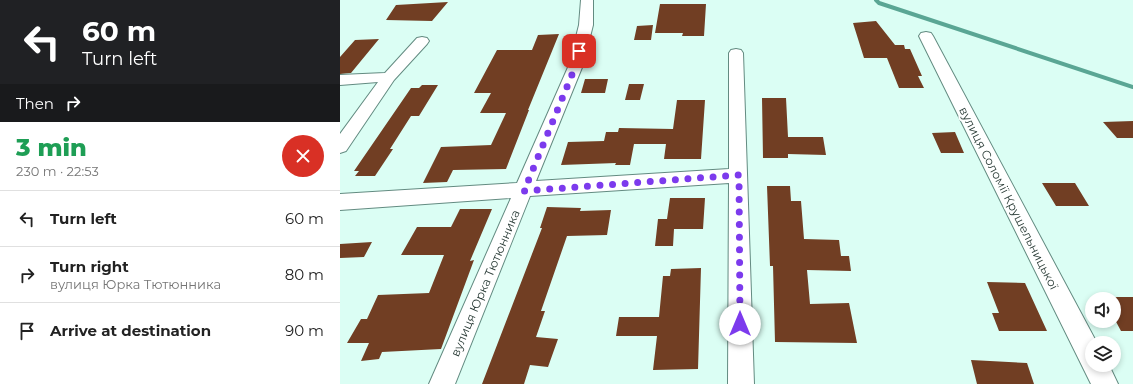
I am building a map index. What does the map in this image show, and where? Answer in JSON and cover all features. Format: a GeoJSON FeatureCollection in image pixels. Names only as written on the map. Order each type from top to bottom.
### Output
{"type":"FeatureCollection","features":[{"type":"Feature","properties":{"kind":"street","name":"вулиця Юрка Тютюнника"},"geometry":{"type":"LineString","coordinates":[[442,384],[576,65],[586,25],[587,0]]}},
{"type":"Feature","properties":{"kind":"street","name":"вулиця Соломії Крушельницької"},"geometry":{"type":"LineString","coordinates":[[926,36],[1085,345]]}},
{"type":"Feature","properties":{"kind":"street"},"geometry":{"type":"LineString","coordinates":[[340,147],[390,77],[422,41]]}},
{"type":"Feature","properties":{"kind":"street"},"geometry":{"type":"LineString","coordinates":[[736,53],[741,384]]}},
{"type":"Feature","properties":{"kind":"street"},"geometry":{"type":"LineString","coordinates":[[340,80],[390,77]]}},
{"type":"Feature","properties":{"kind":"street"},"geometry":{"type":"LineString","coordinates":[[340,202],[524,191],[739,175]]}},
{"type":"Feature","properties":{"kind":"street"},"geometry":{"type":"LineString","coordinates":[[1099,372],[1105,384]]}},
{"type":"Feature","properties":{"kind":"building"},"geometry":{"type":"Polygon","coordinates":[[[448,2],[432,21],[386,20],[396,5],[448,2]]]}},
{"type":"Feature","properties":{"kind":"building"},"geometry":{"type":"Polygon","coordinates":[[[660,4],[706,4],[704,36],[682,36],[683,33],[655,33],[660,4]]]}},
{"type":"Feature","properties":{"kind":"building"},"geometry":{"type":"Polygon","coordinates":[[[876,21],[895,45],[904,45],[905,49],[910,49],[922,76],[918,76],[924,88],[899,88],[887,58],[864,58],[853,23],[876,21]]]}},
{"type":"Feature","properties":{"kind":"building"},"geometry":{"type":"Polygon","coordinates":[[[653,25],[651,40],[634,40],[637,26],[653,25]]]}},
{"type":"Feature","properties":{"kind":"building"},"geometry":{"type":"Polygon","coordinates":[[[559,34],[506,169],[453,170],[447,182],[423,183],[441,147],[491,145],[506,113],[480,113],[491,93],[474,93],[497,50],[532,50],[538,35],[559,34]]]}},
{"type":"Feature","properties":{"kind":"building"},"geometry":{"type":"Polygon","coordinates":[[[379,39],[351,73],[340,74],[340,57],[355,40],[379,39]]]}},
{"type":"Feature","properties":{"kind":"building"},"geometry":{"type":"Polygon","coordinates":[[[585,79],[608,79],[605,93],[581,93],[585,79]]]}},
{"type":"Feature","properties":{"kind":"building"},"geometry":{"type":"Polygon","coordinates":[[[629,84],[644,84],[640,100],[625,100],[629,84]]]}},
{"type":"Feature","properties":{"kind":"building"},"geometry":{"type":"Polygon","coordinates":[[[422,85],[438,85],[419,116],[411,116],[390,149],[393,149],[375,176],[355,176],[359,171],[354,171],[411,88],[419,88],[422,85]]]}},
{"type":"Feature","properties":{"kind":"building"},"geometry":{"type":"Polygon","coordinates":[[[762,98],[786,98],[788,137],[823,137],[826,155],[788,154],[788,158],[763,158],[762,98]]]}},
{"type":"Feature","properties":{"kind":"building"},"geometry":{"type":"Polygon","coordinates":[[[677,100],[705,100],[701,159],[664,159],[666,144],[634,144],[630,165],[615,165],[616,163],[561,165],[568,142],[604,141],[606,132],[618,132],[619,128],[673,129],[677,100]]]}},
{"type":"Feature","properties":{"kind":"building"},"geometry":{"type":"Polygon","coordinates":[[[1133,121],[1133,138],[1117,138],[1103,122],[1133,121]]]}},
{"type":"Feature","properties":{"kind":"building"},"geometry":{"type":"Polygon","coordinates":[[[955,132],[964,153],[941,153],[932,133],[955,132]]]}},
{"type":"Feature","properties":{"kind":"building"},"geometry":{"type":"Polygon","coordinates":[[[1042,183],[1075,183],[1089,206],[1056,206],[1042,183]]]}},
{"type":"Feature","properties":{"kind":"building"},"geometry":{"type":"Polygon","coordinates":[[[767,186],[790,186],[791,201],[801,201],[804,239],[839,240],[841,256],[849,256],[851,271],[807,270],[810,304],[849,303],[857,343],[775,342],[773,266],[770,266],[767,186]]]}},
{"type":"Feature","properties":{"kind":"building"},"geometry":{"type":"Polygon","coordinates":[[[670,198],[705,198],[703,229],[674,229],[673,246],[655,246],[658,219],[667,219],[670,198]]]}},
{"type":"Feature","properties":{"kind":"building"},"geometry":{"type":"Polygon","coordinates":[[[547,207],[581,208],[580,211],[611,210],[607,235],[567,236],[541,311],[545,311],[536,337],[558,339],[548,367],[530,365],[524,384],[482,384],[542,228],[540,228],[547,207]]]}},
{"type":"Feature","properties":{"kind":"building"},"geometry":{"type":"Polygon","coordinates":[[[460,209],[492,209],[470,261],[474,260],[441,349],[382,352],[379,359],[361,361],[369,343],[347,343],[361,319],[367,319],[378,295],[429,293],[444,255],[401,255],[417,227],[451,227],[460,209]]]}},
{"type":"Feature","properties":{"kind":"building"},"geometry":{"type":"Polygon","coordinates":[[[372,242],[364,257],[340,258],[340,244],[372,242]]]}},
{"type":"Feature","properties":{"kind":"building"},"geometry":{"type":"Polygon","coordinates":[[[701,268],[698,369],[653,370],[657,336],[616,336],[619,317],[659,317],[663,276],[670,276],[671,269],[701,268]]]}},
{"type":"Feature","properties":{"kind":"building"},"geometry":{"type":"Polygon","coordinates":[[[987,282],[1025,283],[1047,331],[999,331],[992,313],[999,313],[987,282]]]}},
{"type":"Feature","properties":{"kind":"building"},"geometry":{"type":"Polygon","coordinates":[[[1121,297],[1133,297],[1133,331],[1121,331],[1119,328],[1121,328],[1121,297]]]}},
{"type":"Feature","properties":{"kind":"building"},"geometry":{"type":"Polygon","coordinates":[[[971,360],[1027,363],[1034,384],[977,384],[971,360]]]}},
{"type":"Feature","properties":{"kind":"waterway"},"geometry":{"type":"LineString","coordinates":[[876,0],[879,3],[1133,87]]}},
{"type":"Feature","properties":{"kind":"route"},"geometry":{"type":"LineString","coordinates":[[579,51],[576,65],[524,191],[739,175],[740,324]]}}]}
